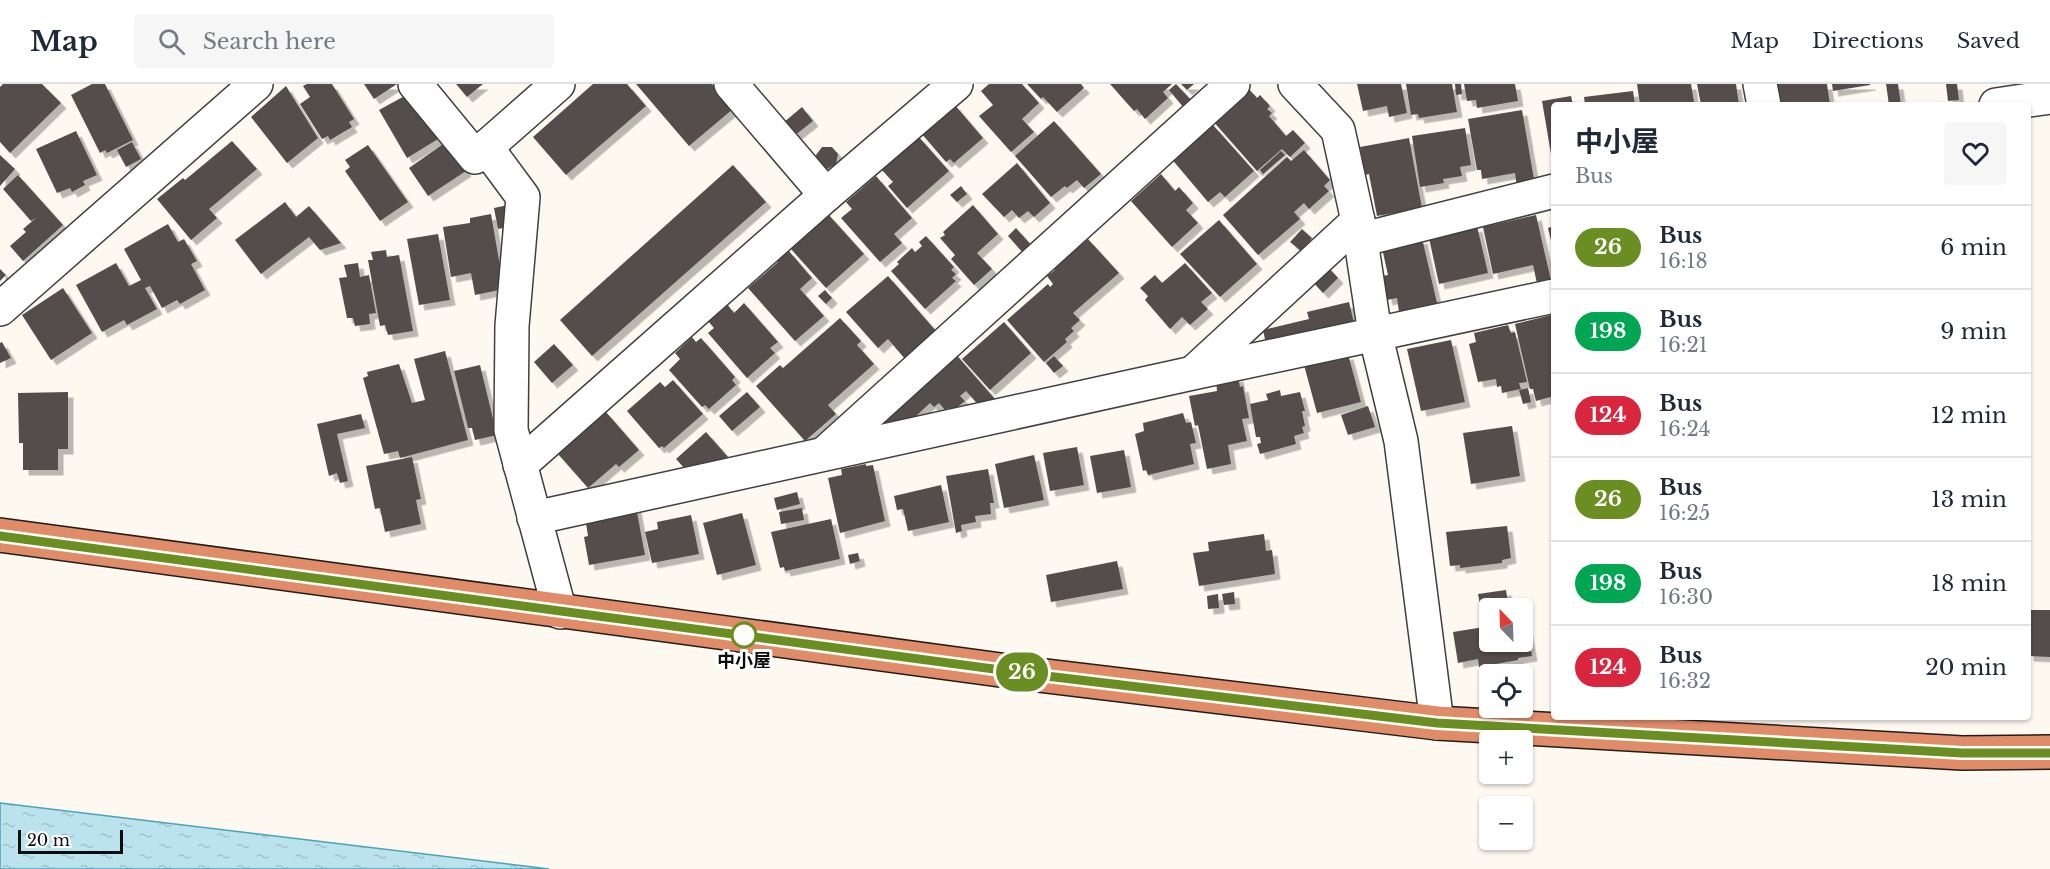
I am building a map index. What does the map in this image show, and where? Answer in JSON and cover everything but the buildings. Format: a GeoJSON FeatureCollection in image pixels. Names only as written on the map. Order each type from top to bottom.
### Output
{"type":"FeatureCollection","features":[{"type":"Feature","properties":{"kind":"highway"},"geometry":{"type":"LineString","coordinates":[[0,536],[1050,676],[1437,723],[1962,753],[2050,753]]}},
{"type":"Feature","properties":{"kind":"street"},"geometry":{"type":"LineString","coordinates":[[0,309],[256,84]]}},
{"type":"Feature","properties":{"kind":"street"},"geometry":{"type":"LineString","coordinates":[[415,84],[475,157],[558,84]]}},
{"type":"Feature","properties":{"kind":"street"},"geometry":{"type":"LineString","coordinates":[[731,84],[826,195]]}},
{"type":"Feature","properties":{"kind":"street"},"geometry":{"type":"LineString","coordinates":[[520,465],[826,195],[956,84]]}},
{"type":"Feature","properties":{"kind":"street"},"geometry":{"type":"LineString","coordinates":[[824,454],[1233,84]]}},
{"type":"Feature","properties":{"kind":"street"},"geometry":{"type":"LineString","coordinates":[[1295,84],[1338,130],[1359,230],[1375,333],[1401,441],[1437,723]]}},
{"type":"Feature","properties":{"kind":"street"},"geometry":{"type":"LineString","coordinates":[[1760,84],[1763,102]]}},
{"type":"Feature","properties":{"kind":"street"},"geometry":{"type":"LineString","coordinates":[[2016,102],[2050,97]]}},
{"type":"Feature","properties":{"kind":"street"},"geometry":{"type":"LineString","coordinates":[[486,147],[523,197],[512,326],[511,430],[560,612]]}},
{"type":"Feature","properties":{"kind":"street"},"geometry":{"type":"LineString","coordinates":[[1193,373],[1359,230],[1551,192]]}},
{"type":"Feature","properties":{"kind":"street"},"geometry":{"type":"LineString","coordinates":[[534,518],[1375,333],[1551,297]]}},
{"type":"Feature","properties":{"kind":"water"},"geometry":{"type":"Polygon","coordinates":[[[0,803],[549,869],[0,869],[0,803]]]}},
{"type":"Feature","properties":{"kind":"bus line","name":"26"},"geometry":{"type":"LineString","coordinates":[[0,536],[1038,675],[1437,723],[1962,753],[2050,753]]}},
{"type":"Feature","properties":{"kind":"place","name":"中小屋"},"geometry":{"type":"Point","coordinates":[744,635]}}]}
